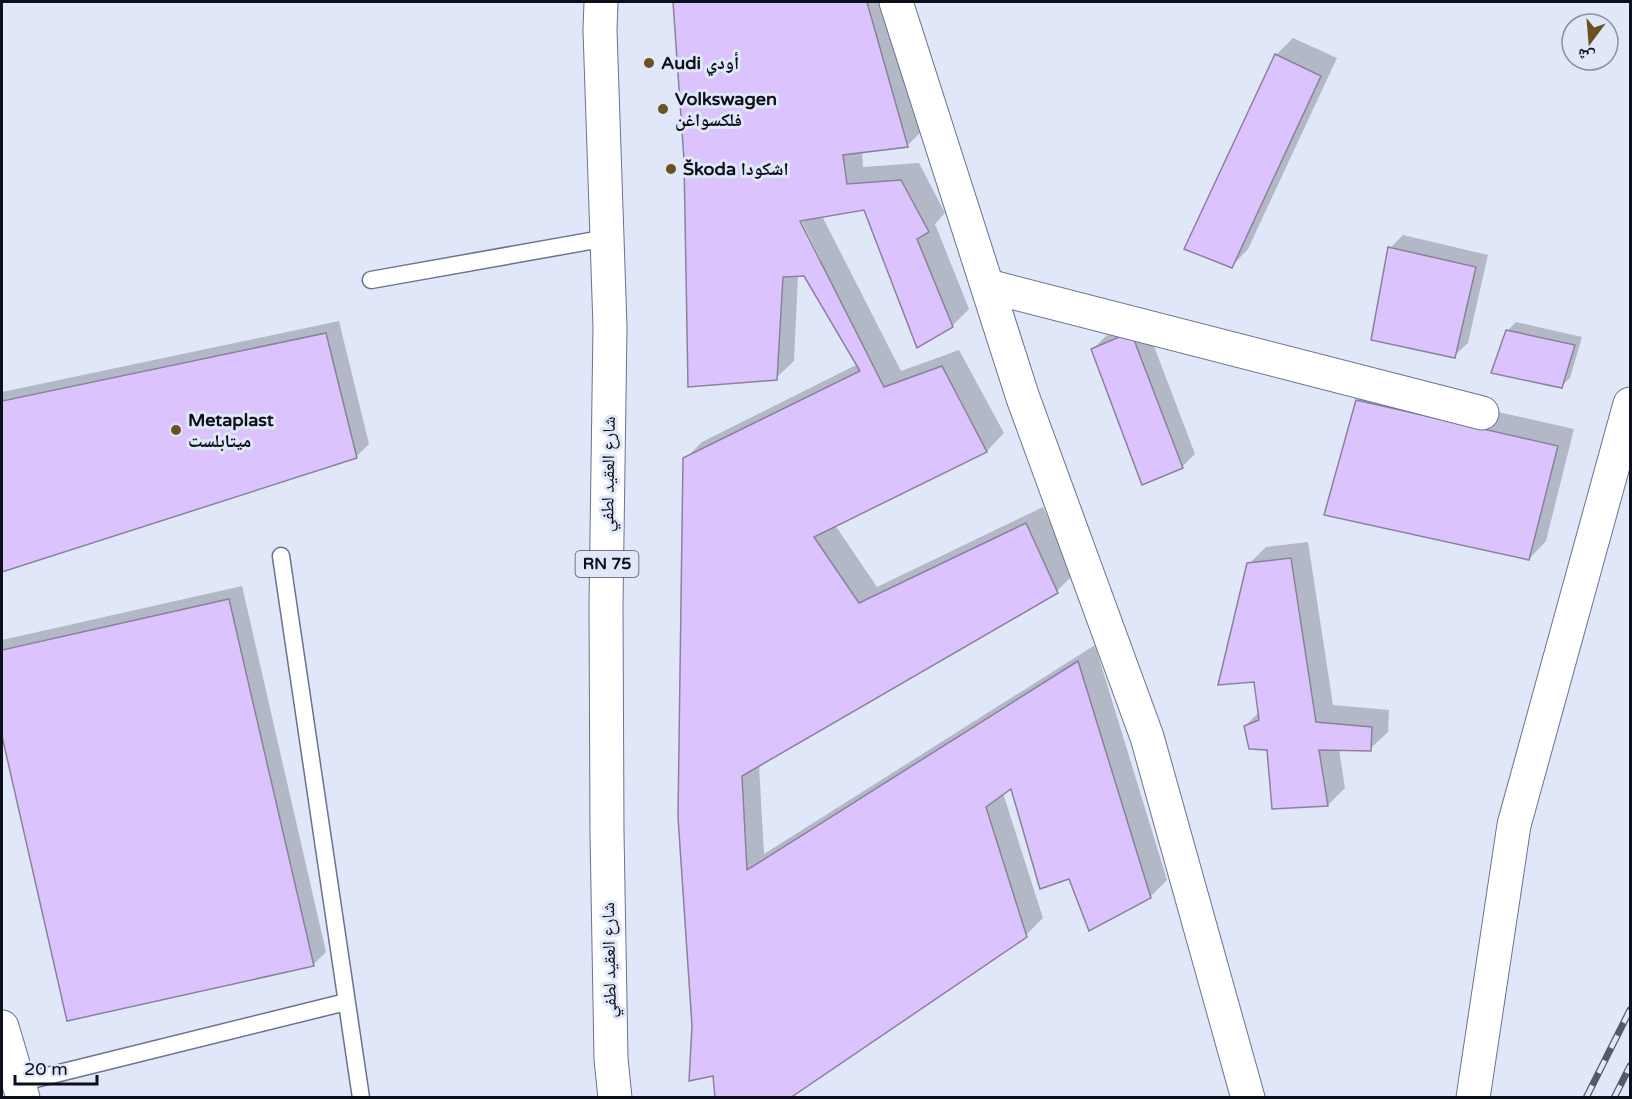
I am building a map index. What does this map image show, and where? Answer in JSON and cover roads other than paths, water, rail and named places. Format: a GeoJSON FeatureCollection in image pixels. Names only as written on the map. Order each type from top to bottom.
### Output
{"type":"FeatureCollection","features":[{"type":"Feature","properties":{"kind":"street"},"geometry":{"type":"LineString","coordinates":[[896,2],[1023,398],[1147,737],[1248,1098]]}},
{"type":"Feature","properties":{"kind":"street","name":"شارع العقيد لطفي"},"geometry":{"type":"LineString","coordinates":[[597,11],[610,327],[606,604],[607,832],[610,1059],[615,1098]]}},
{"type":"Feature","properties":{"kind":"street"},"geometry":{"type":"LineString","coordinates":[[988,286],[1482,413]]}},
{"type":"Feature","properties":{"kind":"street"},"geometry":{"type":"LineString","coordinates":[[1473,1098],[1514,825],[1630,404]]}},
{"type":"Feature","properties":{"kind":"street"},"geometry":{"type":"LineString","coordinates":[[2,1027],[21,1090]]}},
{"type":"Feature","properties":{"kind":"lane"},"geometry":{"type":"LineString","coordinates":[[370,280],[608,238]]}},
{"type":"Feature","properties":{"kind":"lane"},"geometry":{"type":"LineString","coordinates":[[281,556],[361,1098]]}},
{"type":"Feature","properties":{"kind":"lane"},"geometry":{"type":"LineString","coordinates":[[21,1090],[346,1002]]}},
{"type":"Feature","properties":{"kind":"railway"},"geometry":{"type":"LineString","coordinates":[[1586,1098],[1630,1010]]}},
{"type":"Feature","properties":{"kind":"railway"},"geometry":{"type":"LineString","coordinates":[[1614,1098],[1630,1066]]}},
{"type":"Feature","properties":{"kind":"place","name":"Audi أودي"},"geometry":{"type":"Point","coordinates":[649,63]}},
{"type":"Feature","properties":{"kind":"place","name":"Volkswagen فلكسواغن"},"geometry":{"type":"Point","coordinates":[663,109]}},
{"type":"Feature","properties":{"kind":"place","name":"Škoda اشكودا"},"geometry":{"type":"Point","coordinates":[671,169]}},
{"type":"Feature","properties":{"kind":"place","name":"Metaplast ميتابلست"},"geometry":{"type":"Point","coordinates":[176,430]}}]}
